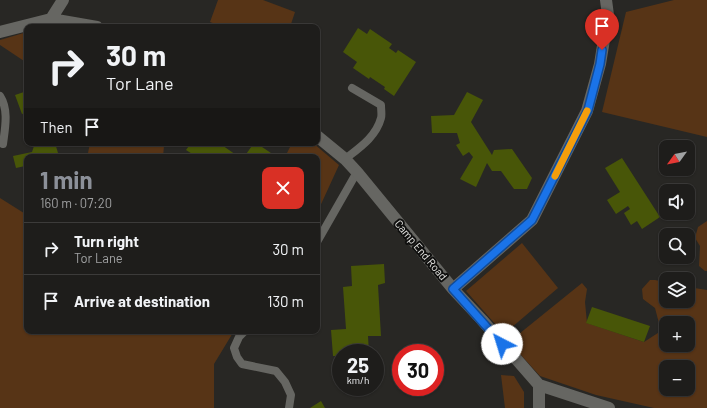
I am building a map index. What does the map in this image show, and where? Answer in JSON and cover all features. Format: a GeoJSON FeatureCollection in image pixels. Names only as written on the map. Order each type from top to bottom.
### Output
{"type":"FeatureCollection","features":[{"type":"Feature","properties":{"kind":"street"},"geometry":{"type":"LineString","coordinates":[[51,19],[63,0]]}},
{"type":"Feature","properties":{"kind":"street"},"geometry":{"type":"LineString","coordinates":[[453,289],[532,220],[588,110],[600,64],[608,15],[606,0]]}},
{"type":"Feature","properties":{"kind":"street"},"geometry":{"type":"LineString","coordinates":[[31,24],[51,19],[80,24]]}},
{"type":"Feature","properties":{"kind":"street"},"geometry":{"type":"LineString","coordinates":[[0,32],[24,26]]}},
{"type":"Feature","properties":{"kind":"street","name":"Camp End Road"},"geometry":{"type":"LineString","coordinates":[[320,138],[345,159],[357,172],[453,289],[539,385]]}},
{"type":"Feature","properties":{"kind":"street"},"geometry":{"type":"LineString","coordinates":[[539,408],[539,385],[609,408]]}},
{"type":"Feature","properties":{"kind":"lane"},"geometry":{"type":"LineString","coordinates":[[345,159],[365,143],[375,131],[381,118],[381,106],[352,88]]}},
{"type":"Feature","properties":{"kind":"lane"},"geometry":{"type":"LineString","coordinates":[[0,96],[4,102],[6,115],[3,144]]}},
{"type":"Feature","properties":{"kind":"lane"},"geometry":{"type":"LineString","coordinates":[[320,237],[357,172]]}},
{"type":"Feature","properties":{"kind":"lane"},"geometry":{"type":"LineString","coordinates":[[242,334],[234,348],[237,357],[242,364],[276,371],[285,382],[291,395],[289,408]]}},
{"type":"Feature","properties":{"kind":"shaded area"},"geometry":{"type":"Polygon","coordinates":[[[218,0],[263,0],[295,12],[291,24],[215,24],[210,22],[218,0]]]}},
{"type":"Feature","properties":{"kind":"shaded area"},"geometry":{"type":"Polygon","coordinates":[[[674,0],[707,0],[707,137],[602,112],[626,12],[674,0]]]}},
{"type":"Feature","properties":{"kind":"shaded area"},"geometry":{"type":"Polygon","coordinates":[[[24,33],[24,61],[0,45],[0,40],[24,33]]]}},
{"type":"Feature","properties":{"kind":"shaded area"},"geometry":{"type":"Polygon","coordinates":[[[89,146],[164,146],[163,154],[88,153],[89,146]]]}},
{"type":"Feature","properties":{"kind":"shaded area"},"geometry":{"type":"Polygon","coordinates":[[[290,146],[317,146],[339,165],[320,206],[320,154],[286,154],[290,146]]]}},
{"type":"Feature","properties":{"kind":"shaded area"},"geometry":{"type":"Polygon","coordinates":[[[0,198],[24,213],[24,334],[232,334],[214,364],[214,408],[0,408],[0,198]]]}},
{"type":"Feature","properties":{"kind":"shaded area"},"geometry":{"type":"Polygon","coordinates":[[[707,221],[707,271],[699,266],[700,246],[695,238],[698,227],[707,221]]]}},
{"type":"Feature","properties":{"kind":"shaded area"},"geometry":{"type":"Polygon","coordinates":[[[522,243],[558,288],[504,334],[466,291],[522,243]]]}},
{"type":"Feature","properties":{"kind":"shaded area"},"geometry":{"type":"Polygon","coordinates":[[[650,280],[659,281],[659,308],[695,308],[695,288],[707,290],[707,408],[654,408],[596,395],[540,376],[509,342],[582,283],[587,289],[585,302],[587,323],[644,342],[659,332],[659,352],[695,352],[695,316],[659,316],[659,323],[655,308],[643,299],[642,289],[650,280]]]}},
{"type":"Feature","properties":{"kind":"shaded area"},"geometry":{"type":"Polygon","coordinates":[[[501,375],[514,376],[524,392],[524,408],[505,408],[501,375]]]}},
{"type":"Feature","properties":{"kind":"building"},"geometry":{"type":"Polygon","coordinates":[[[358,28],[367,34],[370,29],[392,44],[389,48],[396,53],[398,50],[416,62],[394,96],[384,89],[385,87],[370,77],[369,79],[353,68],[357,62],[343,52],[358,28]]]}},
{"type":"Feature","properties":{"kind":"building"},"geometry":{"type":"Polygon","coordinates":[[[24,92],[24,113],[22,114],[15,95],[24,92]]]}},
{"type":"Feature","properties":{"kind":"building"},"geometry":{"type":"Polygon","coordinates":[[[467,92],[483,100],[471,122],[492,155],[494,150],[512,149],[532,178],[527,189],[514,189],[501,171],[492,171],[487,163],[476,187],[460,179],[473,157],[469,152],[463,156],[456,145],[460,143],[457,133],[432,133],[431,116],[454,115],[467,92]]]}},
{"type":"Feature","properties":{"kind":"building"},"geometry":{"type":"Polygon","coordinates":[[[34,146],[56,146],[58,153],[24,154],[24,166],[16,168],[13,156],[32,152],[34,146]]]}},
{"type":"Feature","properties":{"kind":"building"},"geometry":{"type":"Polygon","coordinates":[[[189,146],[223,146],[235,154],[192,154],[186,150],[189,146]]]}},
{"type":"Feature","properties":{"kind":"building"},"geometry":{"type":"Polygon","coordinates":[[[252,146],[260,146],[272,154],[246,154],[252,146]]]}},
{"type":"Feature","properties":{"kind":"building"},"geometry":{"type":"Polygon","coordinates":[[[622,158],[659,218],[642,229],[637,221],[631,225],[624,213],[630,209],[628,206],[616,214],[607,200],[620,192],[605,168],[622,158]]]}},
{"type":"Feature","properties":{"kind":"building"},"geometry":{"type":"Polygon","coordinates":[[[384,264],[385,283],[378,285],[381,336],[368,336],[368,344],[332,344],[331,330],[346,329],[343,287],[352,286],[351,266],[384,264]]]}},
{"type":"Feature","properties":{"kind":"building"},"geometry":{"type":"Polygon","coordinates":[[[592,307],[650,326],[644,342],[586,323],[592,307]]]}},
{"type":"Feature","properties":{"kind":"building"},"geometry":{"type":"Polygon","coordinates":[[[321,401],[325,408],[310,408],[321,401]]]}},
{"type":"Feature","properties":{"kind":"slow traffic"},"geometry":{"type":"LineString","coordinates":[[555,176],[587,111]]}},
{"type":"Feature","properties":{"kind":"route"},"geometry":{"type":"LineString","coordinates":[[502,344],[453,289],[532,220],[588,110],[600,64],[602,50]]}}]}
